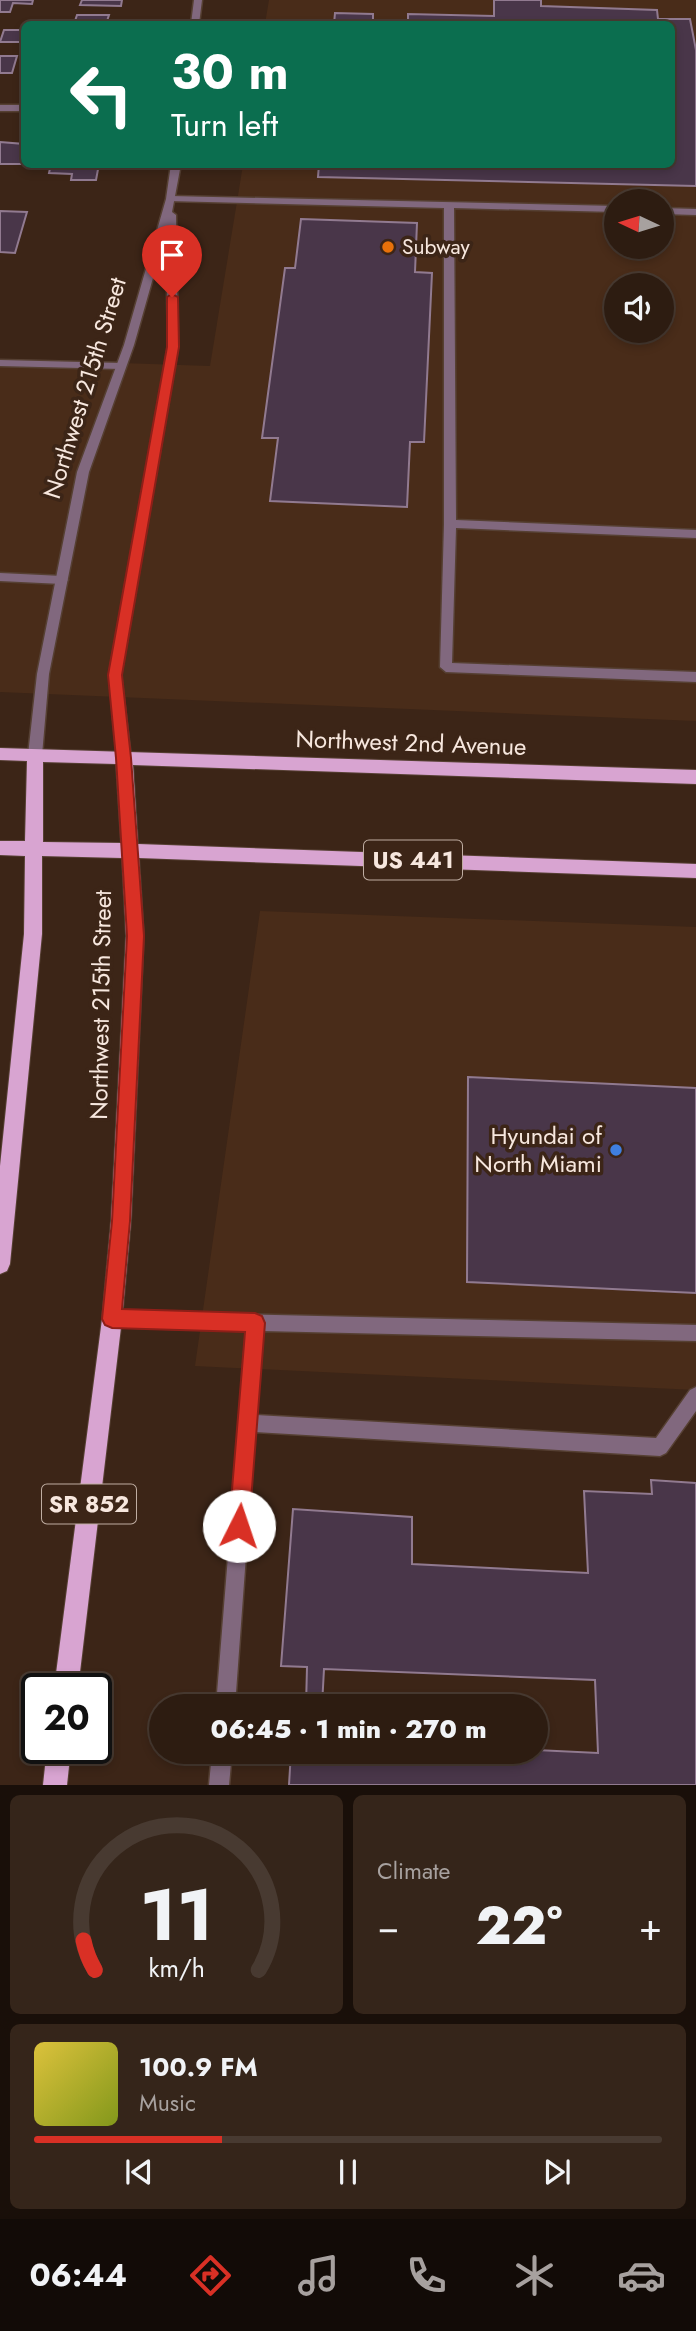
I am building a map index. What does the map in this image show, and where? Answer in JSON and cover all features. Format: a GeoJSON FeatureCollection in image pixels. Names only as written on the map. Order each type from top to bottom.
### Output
{"type":"FeatureCollection","features":[{"type":"Feature","properties":{"kind":"main road","name":"Northwest 2nd Avenue"},"geometry":{"type":"LineString","coordinates":[[0,754],[696,777]]}},
{"type":"Feature","properties":{"kind":"main road","name":"Northwest 215th Street"},"geometry":{"type":"LineString","coordinates":[[0,1264],[8,1120],[33,934],[35,755]]}},
{"type":"Feature","properties":{"kind":"main road","name":"Northwest 215th Street"},"geometry":{"type":"LineString","coordinates":[[68,1673],[112,1319],[121,1221],[135,948],[124,758]]}},
{"type":"Feature","properties":{"kind":"main road","name":"US 441"},"geometry":{"type":"LineString","coordinates":[[0,848],[696,871]]}},
{"type":"Feature","properties":{"kind":"main road"},"geometry":{"type":"LineString","coordinates":[[55,1785],[57,1764]]}},
{"type":"Feature","properties":{"kind":"street"},"geometry":{"type":"LineString","coordinates":[[195,21],[198,0]]}},
{"type":"Feature","properties":{"kind":"street"},"geometry":{"type":"LineString","coordinates":[[0,108],[21,108]]}},
{"type":"Feature","properties":{"kind":"street","name":"Northwest 215th Street"},"geometry":{"type":"LineString","coordinates":[[35,755],[43,674],[83,472],[121,366],[171,199],[175,168]]}},
{"type":"Feature","properties":{"kind":"street"},"geometry":{"type":"LineString","coordinates":[[171,199],[604,209]]}},
{"type":"Feature","properties":{"kind":"street","name":"Northwest 215th Street"},"geometry":{"type":"LineString","coordinates":[[124,758],[115,675],[173,347],[171,199]]}},
{"type":"Feature","properties":{"kind":"street"},"geometry":{"type":"LineString","coordinates":[[449,205],[450,524],[446,667],[696,677]]}},
{"type":"Feature","properties":{"kind":"street"},"geometry":{"type":"LineString","coordinates":[[674,211],[696,212]]}},
{"type":"Feature","properties":{"kind":"street"},"geometry":{"type":"LineString","coordinates":[[1,366],[121,366]]}},
{"type":"Feature","properties":{"kind":"street"},"geometry":{"type":"LineString","coordinates":[[450,524],[696,534]]}},
{"type":"Feature","properties":{"kind":"street"},"geometry":{"type":"LineString","coordinates":[[0,577],[62,580]]}},
{"type":"Feature","properties":{"kind":"street"},"geometry":{"type":"LineString","coordinates":[[112,1319],[696,1333]]}},
{"type":"Feature","properties":{"kind":"street"},"geometry":{"type":"LineString","coordinates":[[226,1694],[255,1323]]}},
{"type":"Feature","properties":{"kind":"street"},"geometry":{"type":"LineString","coordinates":[[247,1423],[660,1447],[696,1396]]}},
{"type":"Feature","properties":{"kind":"street"},"geometry":{"type":"LineString","coordinates":[[219,1785],[221,1764]]}},
{"type":"Feature","properties":{"kind":"shaded area"},"geometry":{"type":"Polygon","coordinates":[[[269,0],[696,0],[696,721],[0,692],[0,359],[210,366],[243,168],[675,168],[675,21],[266,21],[269,0]]]}},
{"type":"Feature","properties":{"kind":"shaded area"},"geometry":{"type":"Polygon","coordinates":[[[260,911],[696,927],[696,1390],[195,1366],[260,911]]]}},
{"type":"Feature","properties":{"kind":"building"},"geometry":{"type":"Polygon","coordinates":[[[0,0],[33,0],[32,4],[13,3],[10,12],[0,12],[0,0]]]}},
{"type":"Feature","properties":{"kind":"building"},"geometry":{"type":"Polygon","coordinates":[[[82,0],[122,0],[121,6],[80,5],[82,0]]]}},
{"type":"Feature","properties":{"kind":"building"},"geometry":{"type":"Polygon","coordinates":[[[494,0],[541,0],[541,6],[657,10],[658,19],[690,19],[696,50],[696,186],[318,177],[319,168],[675,168],[675,21],[408,21],[408,14],[494,16],[494,0]]]}},
{"type":"Feature","properties":{"kind":"building"},"geometry":{"type":"Polygon","coordinates":[[[335,13],[373,14],[373,21],[334,21],[335,13]]]}},
{"type":"Feature","properties":{"kind":"building"},"geometry":{"type":"Polygon","coordinates":[[[77,15],[109,15],[107,21],[75,21],[77,15]]]}},
{"type":"Feature","properties":{"kind":"building"},"geometry":{"type":"Polygon","coordinates":[[[4,30],[21,30],[21,42],[0,42],[4,30]]]}},
{"type":"Feature","properties":{"kind":"building"},"geometry":{"type":"Polygon","coordinates":[[[0,56],[17,56],[12,73],[0,73],[0,56]]]}},
{"type":"Feature","properties":{"kind":"building"},"geometry":{"type":"Polygon","coordinates":[[[0,142],[21,144],[21,164],[0,164],[0,142]]]}},
{"type":"Feature","properties":{"kind":"building"},"geometry":{"type":"Polygon","coordinates":[[[50,168],[98,168],[96,180],[71,180],[72,174],[49,173],[50,168]]]}},
{"type":"Feature","properties":{"kind":"building"},"geometry":{"type":"Polygon","coordinates":[[[0,211],[27,212],[15,253],[0,252],[0,211]]]}},
{"type":"Feature","properties":{"kind":"building"},"geometry":{"type":"Polygon","coordinates":[[[301,219],[417,223],[415,272],[432,273],[424,442],[410,442],[407,507],[270,501],[278,438],[262,438],[285,268],[295,268],[301,219]]]}},
{"type":"Feature","properties":{"kind":"building"},"geometry":{"type":"Polygon","coordinates":[[[468,1077],[696,1088],[696,1293],[467,1282],[468,1077]]]}},
{"type":"Feature","properties":{"kind":"building"},"geometry":{"type":"Polygon","coordinates":[[[651,1480],[696,1483],[696,1785],[289,1785],[290,1764],[548,1764],[548,1751],[598,1753],[595,1680],[324,1669],[323,1694],[306,1694],[307,1667],[281,1666],[293,1509],[412,1517],[412,1564],[588,1573],[584,1491],[652,1494],[651,1480]]]}},
{"type":"Feature","properties":{"kind":"place","name":"Subway"},"geometry":{"type":"Point","coordinates":[388,247]}},
{"type":"Feature","properties":{"kind":"place","name":"Hyundai of North Miami"},"geometry":{"type":"Point","coordinates":[616,1150]}},
{"type":"Feature","properties":{"kind":"route"},"geometry":{"type":"LineString","coordinates":[[172,297],[173,347],[115,675],[124,758],[135,936],[121,1221],[112,1319],[255,1323],[239,1526]]}}]}
